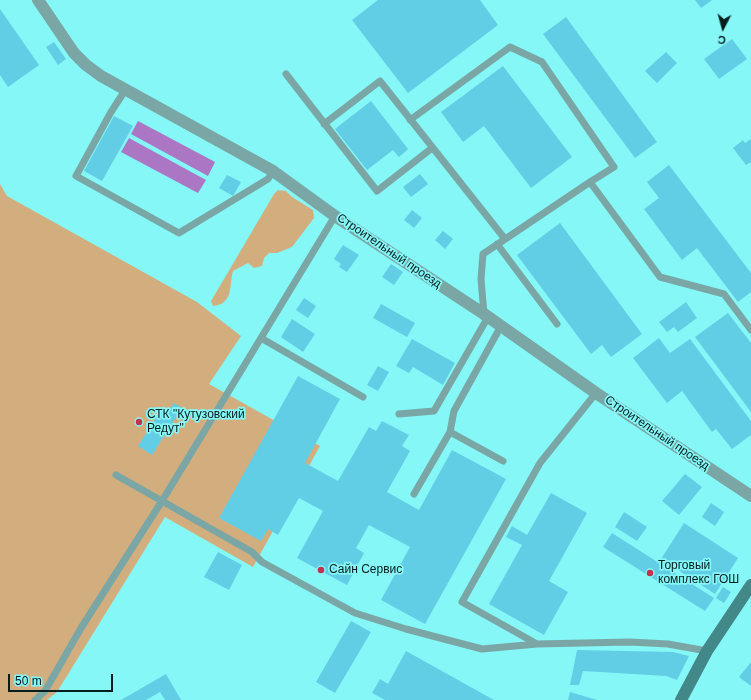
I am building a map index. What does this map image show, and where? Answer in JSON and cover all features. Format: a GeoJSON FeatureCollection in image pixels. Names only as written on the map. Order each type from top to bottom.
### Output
{"type":"FeatureCollection","features":[{"type":"Feature","properties":{"kind":"main road"},"geometry":{"type":"LineString","coordinates":[[681,700],[707,651],[749,592]]}},
{"type":"Feature","properties":{"kind":"street","name":"Строительный проезд"},"geometry":{"type":"LineString","coordinates":[[38,0],[74,53],[86,65],[101,76],[273,171],[335,216],[501,326],[596,393],[751,496]]}},
{"type":"Feature","properties":{"kind":"lane"},"geometry":{"type":"LineString","coordinates":[[399,414],[434,411],[486,316],[480,279],[483,254],[590,182],[614,168],[542,62],[510,46],[410,120]]}},
{"type":"Feature","properties":{"kind":"lane"},"geometry":{"type":"LineString","coordinates":[[286,74],[377,191],[432,148]]}},
{"type":"Feature","properties":{"kind":"lane"},"geometry":{"type":"LineString","coordinates":[[324,124],[380,81],[505,240]]}},
{"type":"Feature","properties":{"kind":"lane"},"geometry":{"type":"LineString","coordinates":[[126,89],[111,112],[76,176],[179,233],[268,179],[273,171]]}},
{"type":"Feature","properties":{"kind":"lane"},"geometry":{"type":"LineString","coordinates":[[590,182],[660,277],[724,294],[751,330]]}},
{"type":"Feature","properties":{"kind":"lane"},"geometry":{"type":"LineString","coordinates":[[34,700],[45,691],[81,628],[162,501],[335,216]]}},
{"type":"Feature","properties":{"kind":"lane"},"geometry":{"type":"LineString","coordinates":[[497,244],[557,324]]}},
{"type":"Feature","properties":{"kind":"lane"},"geometry":{"type":"LineString","coordinates":[[414,494],[450,432],[454,411],[501,326]]}},
{"type":"Feature","properties":{"kind":"lane"},"geometry":{"type":"LineString","coordinates":[[261,338],[363,397]]}},
{"type":"Feature","properties":{"kind":"lane"},"geometry":{"type":"LineString","coordinates":[[537,644],[462,602],[540,463],[596,393]]}},
{"type":"Feature","properties":{"kind":"lane"},"geometry":{"type":"LineString","coordinates":[[450,432],[503,461]]}},
{"type":"Feature","properties":{"kind":"lane"},"geometry":{"type":"LineString","coordinates":[[116,475],[252,552],[262,562],[355,613],[406,629],[482,648],[537,644],[630,642],[668,644],[707,651]]}},
{"type":"Feature","properties":{"kind":"shaded area"},"geometry":{"type":"Polygon","coordinates":[[[138,121],[215,162],[208,176],[131,134],[138,121]]]}},
{"type":"Feature","properties":{"kind":"shaded area"},"geometry":{"type":"Polygon","coordinates":[[[129,138],[206,180],[198,193],[121,152],[129,138]]]}},
{"type":"Feature","properties":{"kind":"shaded area","name":"СТК \"Кутузовский Редут\""},"geometry":{"type":"Polygon","coordinates":[[[0,184],[7,196],[197,302],[241,336],[209,384],[320,446],[253,567],[165,517],[57,692],[47,700],[0,700],[0,184]]]}},
{"type":"Feature","properties":{"kind":"shaded area"},"geometry":{"type":"Polygon","coordinates":[[[278,190],[286,191],[292,197],[313,210],[314,218],[292,247],[277,253],[269,253],[264,258],[262,266],[254,268],[248,263],[233,271],[228,297],[224,302],[213,306],[211,301],[274,194],[278,190]]]}},
{"type":"Feature","properties":{"kind":"building"},"geometry":{"type":"Polygon","coordinates":[[[378,0],[480,0],[498,25],[408,93],[352,20],[378,0]]]}},
{"type":"Feature","properties":{"kind":"building"},"geometry":{"type":"Polygon","coordinates":[[[695,0],[712,0],[701,8],[695,0]]]}},
{"type":"Feature","properties":{"kind":"building"},"geometry":{"type":"Polygon","coordinates":[[[0,9],[39,65],[8,87],[0,75],[0,9]]]}},
{"type":"Feature","properties":{"kind":"building"},"geometry":{"type":"Polygon","coordinates":[[[566,17],[657,142],[635,158],[543,34],[566,17]]]}},
{"type":"Feature","properties":{"kind":"building"},"geometry":{"type":"Polygon","coordinates":[[[732,39],[747,59],[719,79],[704,59],[732,39]]]}},
{"type":"Feature","properties":{"kind":"building"},"geometry":{"type":"Polygon","coordinates":[[[54,42],[66,59],[58,65],[46,47],[54,42]]]}},
{"type":"Feature","properties":{"kind":"building"},"geometry":{"type":"Polygon","coordinates":[[[666,52],[677,63],[657,83],[645,71],[666,52]]]}},
{"type":"Feature","properties":{"kind":"building"},"geometry":{"type":"Polygon","coordinates":[[[503,66],[572,157],[531,188],[484,126],[463,142],[441,112],[503,66]]]}},
{"type":"Feature","properties":{"kind":"building"},"geometry":{"type":"Polygon","coordinates":[[[371,101],[408,149],[399,157],[393,150],[367,170],[335,129],[371,101]]]}},
{"type":"Feature","properties":{"kind":"building"},"geometry":{"type":"Polygon","coordinates":[[[114,116],[133,126],[102,181],[84,171],[114,116]]]}},
{"type":"Feature","properties":{"kind":"building"},"geometry":{"type":"Polygon","coordinates":[[[751,139],[751,162],[746,165],[733,148],[743,140],[745,143],[751,139]]]}},
{"type":"Feature","properties":{"kind":"building"},"geometry":{"type":"Polygon","coordinates":[[[669,165],[751,273],[751,292],[738,302],[697,248],[682,260],[644,209],[659,198],[647,182],[669,165]]]}},
{"type":"Feature","properties":{"kind":"building"},"geometry":{"type":"Polygon","coordinates":[[[420,174],[428,184],[411,197],[403,187],[420,174]]]}},
{"type":"Feature","properties":{"kind":"building"},"geometry":{"type":"Polygon","coordinates":[[[227,175],[241,182],[233,196],[219,188],[227,175]]]}},
{"type":"Feature","properties":{"kind":"building"},"geometry":{"type":"Polygon","coordinates":[[[412,210],[422,218],[414,228],[404,220],[412,210]]]}},
{"type":"Feature","properties":{"kind":"building"},"geometry":{"type":"Polygon","coordinates":[[[560,223],[642,334],[611,357],[602,345],[591,354],[517,255],[560,223]]]}},
{"type":"Feature","properties":{"kind":"building"},"geometry":{"type":"Polygon","coordinates":[[[443,231],[453,239],[445,249],[435,240],[443,231]]]}},
{"type":"Feature","properties":{"kind":"building"},"geometry":{"type":"Polygon","coordinates":[[[343,245],[359,255],[347,272],[339,267],[341,264],[334,259],[343,245]]]}},
{"type":"Feature","properties":{"kind":"building"},"geometry":{"type":"Polygon","coordinates":[[[391,264],[403,272],[394,285],[382,277],[391,264]]]}},
{"type":"Feature","properties":{"kind":"building"},"geometry":{"type":"Polygon","coordinates":[[[304,298],[316,306],[308,318],[296,310],[304,298]]]}},
{"type":"Feature","properties":{"kind":"building"},"geometry":{"type":"Polygon","coordinates":[[[686,302],[697,318],[678,332],[674,327],[667,332],[659,322],[686,302]]]}},
{"type":"Feature","properties":{"kind":"building"},"geometry":{"type":"Polygon","coordinates":[[[381,304],[415,323],[407,337],[373,318],[381,304]]]}},
{"type":"Feature","properties":{"kind":"building"},"geometry":{"type":"Polygon","coordinates":[[[728,313],[751,343],[751,412],[695,337],[728,313]]]}},
{"type":"Feature","properties":{"kind":"building"},"geometry":{"type":"Polygon","coordinates":[[[292,319],[315,334],[303,352],[281,337],[292,319]]]}},
{"type":"Feature","properties":{"kind":"building"},"geometry":{"type":"Polygon","coordinates":[[[659,338],[670,353],[690,339],[751,421],[751,435],[732,449],[716,429],[712,432],[682,391],[667,403],[633,358],[659,338]]]}},
{"type":"Feature","properties":{"kind":"building"},"geometry":{"type":"Polygon","coordinates":[[[412,339],[455,363],[443,385],[413,367],[409,373],[396,366],[412,339]]]}},
{"type":"Feature","properties":{"kind":"building"},"geometry":{"type":"Polygon","coordinates":[[[378,366],[389,372],[378,391],[367,385],[378,366]]]}},
{"type":"Feature","properties":{"kind":"building"},"geometry":{"type":"Polygon","coordinates":[[[298,376],[340,399],[305,463],[338,481],[369,427],[376,431],[382,421],[409,435],[402,446],[410,451],[387,492],[419,510],[452,450],[506,479],[425,624],[381,600],[410,547],[369,525],[356,548],[364,553],[347,585],[297,558],[323,511],[299,498],[278,535],[268,529],[261,541],[219,518],[298,376]]]}},
{"type":"Feature","properties":{"kind":"building"},"geometry":{"type":"Polygon","coordinates":[[[174,403],[182,408],[152,455],[138,446],[161,410],[167,414],[174,403]]]}},
{"type":"Feature","properties":{"kind":"building"},"geometry":{"type":"Polygon","coordinates":[[[685,474],[702,487],[679,515],[662,501],[685,474]]]}},
{"type":"Feature","properties":{"kind":"building"},"geometry":{"type":"Polygon","coordinates":[[[551,493],[587,513],[549,581],[568,592],[544,635],[489,604],[522,545],[506,537],[512,526],[527,535],[551,493]]]}},
{"type":"Feature","properties":{"kind":"building"},"geometry":{"type":"Polygon","coordinates":[[[711,503],[724,512],[715,526],[702,517],[711,503]]]}},
{"type":"Feature","properties":{"kind":"building"},"geometry":{"type":"Polygon","coordinates":[[[624,512],[647,527],[637,541],[615,527],[624,512]]]}},
{"type":"Feature","properties":{"kind":"building"},"geometry":{"type":"Polygon","coordinates":[[[684,523],[738,558],[715,594],[661,559],[684,523]]]}},
{"type":"Feature","properties":{"kind":"building"},"geometry":{"type":"Polygon","coordinates":[[[612,533],[714,598],[705,611],[603,547],[612,533]]]}},
{"type":"Feature","properties":{"kind":"building"},"geometry":{"type":"Polygon","coordinates":[[[218,552],[242,565],[229,590],[204,577],[218,552]]]}},
{"type":"Feature","properties":{"kind":"building"},"geometry":{"type":"Polygon","coordinates":[[[723,587],[731,592],[724,603],[716,598],[723,587]]]}},
{"type":"Feature","properties":{"kind":"building"},"geometry":{"type":"Polygon","coordinates":[[[351,621],[371,632],[335,693],[316,682],[351,621]]]}},
{"type":"Feature","properties":{"kind":"building"},"geometry":{"type":"Polygon","coordinates":[[[577,650],[673,652],[689,656],[677,680],[666,676],[583,671],[579,685],[570,685],[577,650]]]}},
{"type":"Feature","properties":{"kind":"building"},"geometry":{"type":"Polygon","coordinates":[[[406,651],[494,700],[385,700],[372,693],[380,679],[388,684],[406,651]]]}},
{"type":"Feature","properties":{"kind":"building"},"geometry":{"type":"Polygon","coordinates":[[[751,662],[751,686],[739,677],[751,662]]]}},
{"type":"Feature","properties":{"kind":"building"},"geometry":{"type":"Polygon","coordinates":[[[166,674],[181,700],[165,700],[160,692],[146,700],[121,700],[166,674]]]}},
{"type":"Feature","properties":{"kind":"building"},"geometry":{"type":"Polygon","coordinates":[[[570,692],[597,700],[568,700],[570,692]]]}},
{"type":"Feature","properties":{"kind":"place","name":"СТК \"Кутузовский Редут\""},"geometry":{"type":"Point","coordinates":[139,422]}},
{"type":"Feature","properties":{"kind":"place","name":"Сайн Сервис"},"geometry":{"type":"Point","coordinates":[321,570]}},
{"type":"Feature","properties":{"kind":"place","name":"Торговый комплекс ГОШ"},"geometry":{"type":"Point","coordinates":[650,573]}}]}
